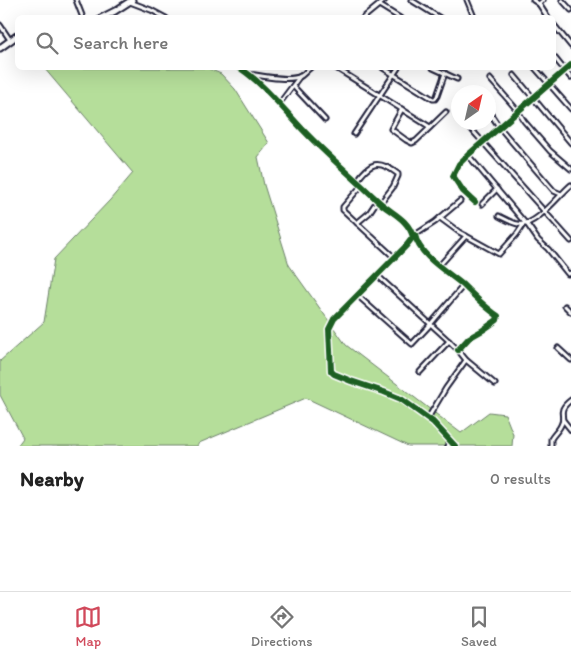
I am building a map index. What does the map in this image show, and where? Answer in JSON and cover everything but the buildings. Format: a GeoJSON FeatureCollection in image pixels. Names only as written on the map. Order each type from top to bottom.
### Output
{"type":"FeatureCollection","features":[{"type":"Feature","properties":{"kind":"main road"},"geometry":{"type":"LineString","coordinates":[[107,15],[131,1]]}},
{"type":"Feature","properties":{"kind":"main road"},"geometry":{"type":"LineString","coordinates":[[0,48],[15,37]]}},
{"type":"Feature","properties":{"kind":"street"},"geometry":{"type":"LineString","coordinates":[[81,0],[76,1],[82,15]]}},
{"type":"Feature","properties":{"kind":"street"},"geometry":{"type":"LineString","coordinates":[[367,15],[385,0]]}},
{"type":"Feature","properties":{"kind":"street"},"geometry":{"type":"LineString","coordinates":[[411,0],[435,15]]}},
{"type":"Feature","properties":{"kind":"street"},"geometry":{"type":"LineString","coordinates":[[467,0],[473,15]]}},
{"type":"Feature","properties":{"kind":"street"},"geometry":{"type":"LineString","coordinates":[[533,0],[539,4],[546,15]]}},
{"type":"Feature","properties":{"kind":"street"},"geometry":{"type":"LineString","coordinates":[[539,4],[543,0]]}},
{"type":"Feature","properties":{"kind":"street"},"geometry":{"type":"LineString","coordinates":[[562,0],[571,10]]}},
{"type":"Feature","properties":{"kind":"street"},"geometry":{"type":"LineString","coordinates":[[131,1],[161,15]]}},
{"type":"Feature","properties":{"kind":"street"},"geometry":{"type":"LineString","coordinates":[[380,5],[395,15]]}},
{"type":"Feature","properties":{"kind":"street"},"geometry":{"type":"LineString","coordinates":[[0,25],[10,40]]}},
{"type":"Feature","properties":{"kind":"street"},"geometry":{"type":"LineString","coordinates":[[556,27],[571,46]]}},
{"type":"Feature","properties":{"kind":"street"},"geometry":{"type":"LineString","coordinates":[[556,59],[571,78]]}},
{"type":"Feature","properties":{"kind":"street"},"geometry":{"type":"LineString","coordinates":[[475,202],[463,191],[453,176],[459,164],[571,65]]}},
{"type":"Feature","properties":{"kind":"street"},"geometry":{"type":"LineString","coordinates":[[243,70],[380,204],[407,224],[418,244],[439,266],[498,316],[490,325],[467,340],[458,350]]}},
{"type":"Feature","properties":{"kind":"street"},"geometry":{"type":"LineString","coordinates":[[279,104],[300,76],[308,70]]}},
{"type":"Feature","properties":{"kind":"street"},"geometry":{"type":"LineString","coordinates":[[339,70],[430,127]]}},
{"type":"Feature","properties":{"kind":"street"},"geometry":{"type":"LineString","coordinates":[[387,70],[432,99],[435,99],[437,96],[445,74]]}},
{"type":"Feature","properties":{"kind":"street"},"geometry":{"type":"LineString","coordinates":[[354,134],[397,70]]}},
{"type":"Feature","properties":{"kind":"street"},"geometry":{"type":"LineString","coordinates":[[437,70],[456,79]]}},
{"type":"Feature","properties":{"kind":"street"},"geometry":{"type":"LineString","coordinates":[[537,70],[571,109]]}},
{"type":"Feature","properties":{"kind":"street"},"geometry":{"type":"LineString","coordinates":[[249,74],[279,78],[300,76]]}},
{"type":"Feature","properties":{"kind":"street"},"geometry":{"type":"LineString","coordinates":[[514,75],[571,143]]}},
{"type":"Feature","properties":{"kind":"street"},"geometry":{"type":"LineString","coordinates":[[490,79],[550,151],[571,169]]}},
{"type":"Feature","properties":{"kind":"street"},"geometry":{"type":"LineString","coordinates":[[293,86],[325,120]]}},
{"type":"Feature","properties":{"kind":"street"},"geometry":{"type":"LineString","coordinates":[[402,109],[390,129],[406,140],[414,142],[446,112]]}},
{"type":"Feature","properties":{"kind":"street"},"geometry":{"type":"LineString","coordinates":[[496,122],[554,191],[561,194]]}},
{"type":"Feature","properties":{"kind":"street"},"geometry":{"type":"LineString","coordinates":[[472,130],[571,241]]}},
{"type":"Feature","properties":{"kind":"street"},"geometry":{"type":"LineString","coordinates":[[468,155],[538,240],[548,249],[568,274],[571,274]]}},
{"type":"Feature","properties":{"kind":"street"},"geometry":{"type":"LineString","coordinates":[[357,181],[372,164],[382,165],[398,174],[393,187],[380,204]]}},
{"type":"Feature","properties":{"kind":"street"},"geometry":{"type":"LineString","coordinates":[[362,185],[343,207],[344,211],[395,258]]}},
{"type":"Feature","properties":{"kind":"street"},"geometry":{"type":"LineString","coordinates":[[440,218],[466,236],[499,254],[525,224],[545,211],[571,185]]}},
{"type":"Feature","properties":{"kind":"street"},"geometry":{"type":"LineString","coordinates":[[482,204],[497,189]]}},
{"type":"Feature","properties":{"kind":"street"},"geometry":{"type":"LineString","coordinates":[[357,223],[370,213],[377,201]]}},
{"type":"Feature","properties":{"kind":"street"},"geometry":{"type":"LineString","coordinates":[[456,446],[428,418],[393,395],[334,374],[331,371],[329,326],[414,236],[460,201]]}},
{"type":"Feature","properties":{"kind":"street"},"geometry":{"type":"LineString","coordinates":[[499,216],[516,224],[525,224]]}},
{"type":"Feature","properties":{"kind":"street"},"geometry":{"type":"LineString","coordinates":[[439,266],[466,236]]}},
{"type":"Feature","properties":{"kind":"street"},"geometry":{"type":"LineString","coordinates":[[378,276],[449,341],[466,360],[495,384]]}},
{"type":"Feature","properties":{"kind":"street"},"geometry":{"type":"LineString","coordinates":[[358,296],[413,344],[463,286]]}},
{"type":"Feature","properties":{"kind":"street"},"geometry":{"type":"LineString","coordinates":[[565,306],[571,312]]}},
{"type":"Feature","properties":{"kind":"street"},"geometry":{"type":"LineString","coordinates":[[420,372],[449,341]]}},
{"type":"Feature","properties":{"kind":"street"},"geometry":{"type":"LineString","coordinates":[[558,348],[571,360]]}},
{"type":"Feature","properties":{"kind":"street"},"geometry":{"type":"LineString","coordinates":[[428,418],[466,360]]}},
{"type":"Feature","properties":{"kind":"street"},"geometry":{"type":"LineString","coordinates":[[552,446],[551,439],[561,426],[563,420],[562,410],[571,400]]}},
{"type":"Feature","properties":{"kind":"street"},"geometry":{"type":"LineString","coordinates":[[563,420],[571,430]]}},
{"type":"Feature","properties":{"kind":"street"},"geometry":{"type":"LineString","coordinates":[[448,446],[451,441]]}},
{"type":"Feature","properties":{"kind":"green space"},"geometry":{"type":"Polygon","coordinates":[[[46,70],[212,70],[221,74],[235,89],[269,143],[258,157],[264,185],[289,265],[346,345],[461,433],[489,412],[505,414],[513,434],[512,446],[408,446],[306,398],[199,443],[197,446],[17,446],[23,438],[0,395],[0,361],[44,322],[54,259],[133,173],[46,70]]]}},
{"type":"Feature","properties":{"kind":"cycle path"},"geometry":{"type":"LineString","coordinates":[[475,202],[463,191],[453,176],[459,164],[571,65]]}},
{"type":"Feature","properties":{"kind":"cycle path"},"geometry":{"type":"LineString","coordinates":[[243,70],[266,90],[332,158],[382,205],[403,220],[411,230],[413,237],[406,246],[334,319],[329,329],[331,371],[351,381],[401,399],[433,422],[455,446]]}},
{"type":"Feature","properties":{"kind":"cycle path"},"geometry":{"type":"LineString","coordinates":[[415,235],[422,250],[428,257],[498,316],[497,320],[469,338],[458,350]]}}]}
